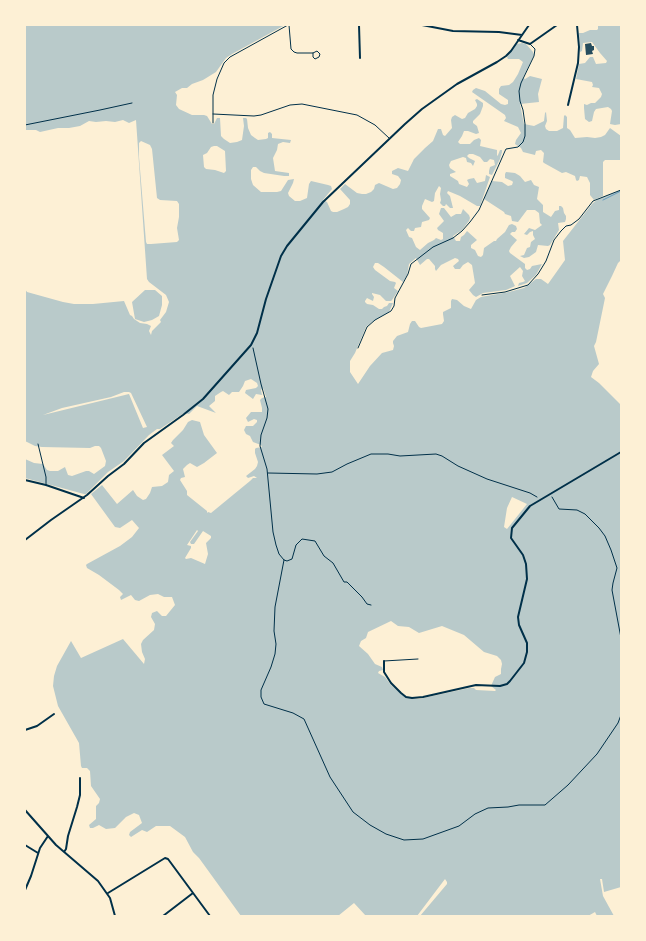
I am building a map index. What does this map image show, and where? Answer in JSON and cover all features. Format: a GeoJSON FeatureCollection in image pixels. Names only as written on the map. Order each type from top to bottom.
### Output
{"type":"FeatureCollection","features":[{"type":"Feature","properties":{"kind":"street"},"geometry":{"type":"LineString","coordinates":[[359,25],[360,58]]}},
{"type":"Feature","properties":{"kind":"street"},"geometry":{"type":"LineString","coordinates":[[422,25],[453,31],[499,32],[522,35]]}},
{"type":"Feature","properties":{"kind":"street"},"geometry":{"type":"LineString","coordinates":[[25,540],[50,520],[84,498],[124,464],[144,443],[193,408],[251,346],[278,264],[287,246],[326,198],[422,109],[457,84],[506,56],[529,25]]}},
{"type":"Feature","properties":{"kind":"street"},"geometry":{"type":"LineString","coordinates":[[518,40],[530,44],[557,25]]}},
{"type":"Feature","properties":{"kind":"street"},"geometry":{"type":"LineString","coordinates":[[568,105],[578,63],[577,25]]}},
{"type":"Feature","properties":{"kind":"street"},"geometry":{"type":"LineString","coordinates":[[384,661],[384,672],[391,682],[401,694],[412,698],[476,685],[502,686],[510,681],[524,663],[527,652],[527,643],[518,617],[526,587],[526,564],[523,555],[511,538],[511,530],[527,509],[539,500],[621,452]]}},
{"type":"Feature","properties":{"kind":"street"},"geometry":{"type":"LineString","coordinates":[[25,480],[84,498]]}},
{"type":"Feature","properties":{"kind":"street"},"geometry":{"type":"LineString","coordinates":[[25,730],[37,726],[54,714]]}},
{"type":"Feature","properties":{"kind":"street"},"geometry":{"type":"LineString","coordinates":[[64,852],[80,795],[80,778]]}},
{"type":"Feature","properties":{"kind":"street"},"geometry":{"type":"LineString","coordinates":[[25,810],[48,836],[94,877],[108,893],[115,916]]}},
{"type":"Feature","properties":{"kind":"street"},"geometry":{"type":"LineString","coordinates":[[25,890],[38,853],[48,836]]}},
{"type":"Feature","properties":{"kind":"street"},"geometry":{"type":"LineString","coordinates":[[25,845],[38,853]]}},
{"type":"Feature","properties":{"kind":"street"},"geometry":{"type":"LineString","coordinates":[[108,893],[165,858],[168,858],[210,916]]}},
{"type":"Feature","properties":{"kind":"street"},"geometry":{"type":"LineString","coordinates":[[164,916],[193,893]]}},
{"type":"Feature","properties":{"kind":"lane"},"geometry":{"type":"LineString","coordinates":[[213,123],[213,92],[224,63],[230,57],[289,25],[291,49],[297,53],[313,53]]}},
{"type":"Feature","properties":{"kind":"lane"},"geometry":{"type":"LineString","coordinates":[[358,348],[367,327],[391,311],[411,264],[433,247],[454,238],[462,231],[479,210],[505,151],[518,147],[523,142],[525,124],[519,91],[534,56],[535,49],[530,44]]}},
{"type":"Feature","properties":{"kind":"lane"},"geometry":{"type":"LineString","coordinates":[[213,114],[254,116],[290,105],[302,104],[357,115],[375,125],[390,138]]}},
{"type":"Feature","properties":{"kind":"lane"},"geometry":{"type":"LineString","coordinates":[[38,444],[46,477],[46,485]]}},
{"type":"Feature","properties":{"kind":"lane"},"geometry":{"type":"LineString","coordinates":[[384,661],[418,659]]}},
{"type":"Feature","properties":{"kind":"path"},"geometry":{"type":"LineString","coordinates":[[25,125],[132,103]]}},
{"type":"Feature","properties":{"kind":"path"},"geometry":{"type":"LineString","coordinates":[[482,295],[505,292],[528,285],[546,261],[554,240],[560,231],[579,219],[593,201],[621,190]]}},
{"type":"Feature","properties":{"kind":"path"},"geometry":{"type":"LineString","coordinates":[[251,346],[254,351],[268,410],[260,435],[260,446],[267,473],[273,532],[276,546],[284,560],[275,607],[275,654],[260,697],[264,704],[293,713],[304,719],[330,777],[353,812],[370,826],[404,840],[423,839],[458,826],[475,814],[488,808],[545,805],[568,785],[597,754],[618,723],[621,715]]}},
{"type":"Feature","properties":{"kind":"path"},"geometry":{"type":"LineString","coordinates":[[267,473],[308,474],[332,472],[371,454],[400,456],[436,454],[487,479],[536,496],[539,500]]}},
{"type":"Feature","properties":{"kind":"path"},"geometry":{"type":"LineString","coordinates":[[550,494],[559,509],[581,511],[605,536],[617,568],[612,590],[621,638]]}},
{"type":"Feature","properties":{"kind":"path"},"geometry":{"type":"LineString","coordinates":[[284,560],[292,559],[296,545],[302,539],[315,541],[324,556],[333,563],[344,582],[347,582],[367,604],[371,605]]}},
{"type":"Feature","properties":{"kind":"shaded area"},"geometry":{"type":"Polygon","coordinates":[[[25,25],[285,25],[226,58],[216,72],[203,80],[175,92],[177,95],[176,105],[179,109],[192,115],[207,116],[212,124],[214,124],[217,118],[220,118],[221,136],[230,143],[242,140],[243,118],[247,119],[251,135],[258,140],[268,138],[268,133],[270,132],[272,138],[291,140],[290,143],[283,142],[278,144],[273,158],[275,171],[289,173],[289,176],[264,173],[253,167],[251,179],[253,185],[261,192],[277,192],[281,191],[288,180],[294,179],[288,193],[295,201],[307,198],[311,181],[331,186],[332,189],[323,200],[327,202],[333,212],[344,209],[350,204],[350,200],[340,189],[345,184],[357,193],[362,194],[371,192],[375,185],[379,183],[393,189],[397,188],[401,180],[398,176],[392,174],[392,171],[398,168],[408,171],[414,159],[433,141],[438,129],[441,129],[445,136],[452,128],[452,117],[455,115],[462,119],[465,118],[477,106],[475,100],[477,99],[483,103],[480,114],[473,121],[479,133],[464,131],[458,142],[460,144],[470,144],[479,138],[481,140],[480,146],[497,150],[497,156],[500,150],[502,150],[492,175],[489,174],[489,171],[490,167],[495,165],[494,160],[490,159],[484,162],[480,157],[473,154],[467,156],[475,161],[473,166],[463,157],[451,161],[449,165],[456,172],[450,174],[450,176],[458,181],[459,184],[467,187],[469,184],[467,180],[469,179],[474,178],[477,183],[485,181],[486,175],[490,177],[480,206],[448,191],[447,193],[450,196],[453,208],[446,204],[443,206],[440,203],[441,188],[439,186],[435,193],[434,201],[425,199],[422,206],[422,209],[430,218],[429,220],[422,222],[421,227],[415,228],[414,231],[408,228],[406,230],[416,247],[420,250],[436,238],[443,239],[443,233],[437,228],[444,221],[439,214],[441,208],[444,208],[451,217],[461,214],[463,209],[470,218],[462,230],[453,236],[456,241],[460,241],[467,231],[477,240],[471,245],[471,248],[481,257],[484,248],[496,241],[512,224],[517,229],[510,234],[517,240],[511,247],[510,253],[525,264],[527,270],[532,266],[542,264],[536,275],[527,283],[518,286],[519,283],[525,281],[520,267],[510,276],[515,286],[506,290],[483,293],[476,297],[469,290],[475,283],[472,265],[468,262],[460,269],[455,269],[453,266],[459,261],[455,258],[441,265],[436,271],[435,266],[429,259],[420,265],[416,258],[409,264],[407,275],[403,282],[384,267],[375,263],[373,267],[375,270],[390,281],[395,282],[394,288],[398,291],[391,301],[386,301],[380,295],[372,293],[373,301],[367,298],[365,301],[367,304],[379,309],[387,306],[389,303],[393,303],[389,312],[366,327],[350,361],[350,372],[358,384],[370,366],[382,353],[393,350],[393,341],[397,336],[408,332],[412,321],[415,321],[421,328],[442,324],[444,321],[443,312],[451,308],[452,299],[471,309],[476,300],[481,297],[524,288],[536,279],[541,279],[548,284],[565,260],[563,241],[592,204],[598,199],[621,190],[621,260],[603,294],[605,298],[594,346],[599,364],[591,377],[621,405],[621,887],[604,892],[602,879],[600,879],[603,896],[614,916],[597,916],[595,912],[588,916],[420,916],[447,884],[445,879],[417,916],[366,916],[354,903],[338,916],[241,916],[193,852],[185,837],[170,826],[156,826],[147,832],[142,830],[131,837],[129,835],[130,832],[142,823],[139,815],[134,813],[126,817],[115,828],[106,829],[99,825],[90,828],[89,825],[96,819],[96,806],[100,799],[91,786],[90,771],[81,766],[79,743],[58,706],[53,686],[57,666],[71,641],[81,658],[123,639],[144,664],[145,659],[141,644],[154,630],[155,624],[151,617],[152,613],[157,611],[162,616],[166,616],[175,605],[172,597],[164,597],[158,594],[150,595],[139,601],[135,600],[131,595],[121,600],[120,597],[123,594],[119,590],[87,568],[87,564],[120,546],[132,537],[139,528],[132,520],[120,528],[115,527],[91,494],[102,485],[117,504],[133,490],[137,496],[143,500],[146,499],[152,487],[162,486],[168,482],[169,475],[174,471],[162,455],[174,446],[171,443],[173,440],[188,422],[192,420],[200,422],[204,435],[217,453],[197,467],[190,463],[187,465],[183,469],[185,477],[180,480],[187,491],[187,495],[207,513],[211,513],[253,478],[257,478],[254,476],[248,478],[246,476],[257,466],[255,449],[262,447],[253,442],[244,430],[246,426],[253,426],[257,422],[254,419],[248,422],[246,418],[251,412],[262,412],[260,400],[266,397],[263,388],[261,390],[262,395],[256,394],[253,399],[245,393],[246,390],[258,386],[251,379],[245,381],[239,392],[232,392],[229,395],[223,391],[221,392],[215,396],[215,401],[209,406],[216,413],[197,406],[189,414],[184,413],[160,429],[157,429],[86,494],[25,478],[25,459],[43,464],[50,471],[58,471],[65,467],[68,475],[72,476],[86,471],[94,474],[105,466],[106,461],[99,446],[90,448],[42,447],[25,441],[25,289],[27,292],[74,304],[124,301],[130,315],[134,319],[151,326],[149,331],[151,335],[152,331],[161,322],[160,320],[166,312],[169,302],[166,295],[147,279],[136,120],[129,123],[123,120],[115,122],[89,121],[80,126],[40,132],[25,130],[25,25]],[[141,141],[139,143],[146,242],[151,244],[177,242],[179,240],[177,228],[179,204],[177,201],[160,200],[157,198],[150,145],[141,141]],[[217,146],[211,147],[203,155],[204,167],[224,173],[226,171],[225,151],[217,146]],[[129,392],[62,408],[43,415],[129,394],[143,428],[147,427],[129,392]],[[512,497],[507,508],[504,527],[507,529],[527,504],[512,497]],[[197,530],[187,545],[191,546],[185,558],[191,558],[205,564],[208,554],[206,543],[211,536],[203,531],[194,544],[191,544],[190,542],[197,530]],[[391,621],[368,632],[366,638],[361,641],[359,646],[375,664],[382,667],[383,670],[378,673],[385,677],[401,694],[409,698],[419,699],[469,688],[496,690],[491,686],[495,677],[501,674],[501,660],[497,656],[484,652],[464,635],[442,626],[419,633],[409,627],[398,626],[391,621]]]}},
{"type":"Feature","properties":{"kind":"shaded area"},"geometry":{"type":"Polygon","coordinates":[[[598,25],[621,25],[621,124],[610,124],[612,111],[608,107],[596,109],[592,121],[589,122],[585,119],[584,104],[595,103],[602,94],[599,88],[592,87],[592,82],[576,79],[579,64],[585,63],[590,57],[593,57],[596,64],[606,63],[607,61],[592,42],[583,43],[582,51],[580,52],[579,33],[597,30],[598,25]]]}},
{"type":"Feature","properties":{"kind":"shaded area"},"geometry":{"type":"Polygon","coordinates":[[[517,44],[526,44],[534,55],[523,78],[525,79],[530,76],[542,79],[538,94],[539,102],[520,104],[524,124],[534,126],[544,121],[546,112],[547,121],[545,126],[549,131],[557,131],[563,128],[565,115],[567,117],[567,128],[575,138],[601,137],[610,128],[621,136],[621,160],[605,160],[603,162],[603,196],[594,200],[590,195],[590,183],[587,177],[580,176],[577,181],[575,176],[566,172],[562,173],[544,163],[544,153],[541,150],[536,151],[535,155],[523,152],[515,144],[521,133],[518,127],[504,121],[505,115],[472,92],[476,88],[485,91],[501,104],[508,104],[508,100],[499,94],[499,89],[501,86],[509,85],[513,82],[518,74],[523,62],[519,59],[508,59],[507,57],[517,44]]]}},
{"type":"Feature","properties":{"kind":"shaded area"},"geometry":{"type":"Polygon","coordinates":[[[506,172],[515,173],[525,182],[531,180],[534,185],[539,187],[537,199],[543,205],[543,212],[551,217],[561,206],[566,216],[565,222],[558,223],[559,230],[550,245],[538,245],[536,252],[529,257],[524,258],[520,256],[524,255],[531,242],[535,239],[533,231],[527,235],[524,234],[529,228],[535,230],[542,225],[539,213],[535,210],[527,210],[518,222],[512,221],[511,216],[505,214],[484,199],[492,181],[502,182],[508,186],[512,185],[512,181],[505,178],[506,172]]]}},
{"type":"Feature","properties":{"kind":"shaded area"},"geometry":{"type":"Polygon","coordinates":[[[145,290],[155,290],[162,296],[162,305],[159,316],[144,322],[135,319],[132,302],[145,290]]]}},
{"type":"Feature","properties":{"kind":"building"},"geometry":{"type":"Polygon","coordinates":[[[591,43],[594,46],[593,54],[586,55],[585,44],[591,43]]]}},
{"type":"Feature","properties":{"kind":"waterway"},"geometry":{"type":"LineString","coordinates":[[603,200],[621,191]]}}]}
